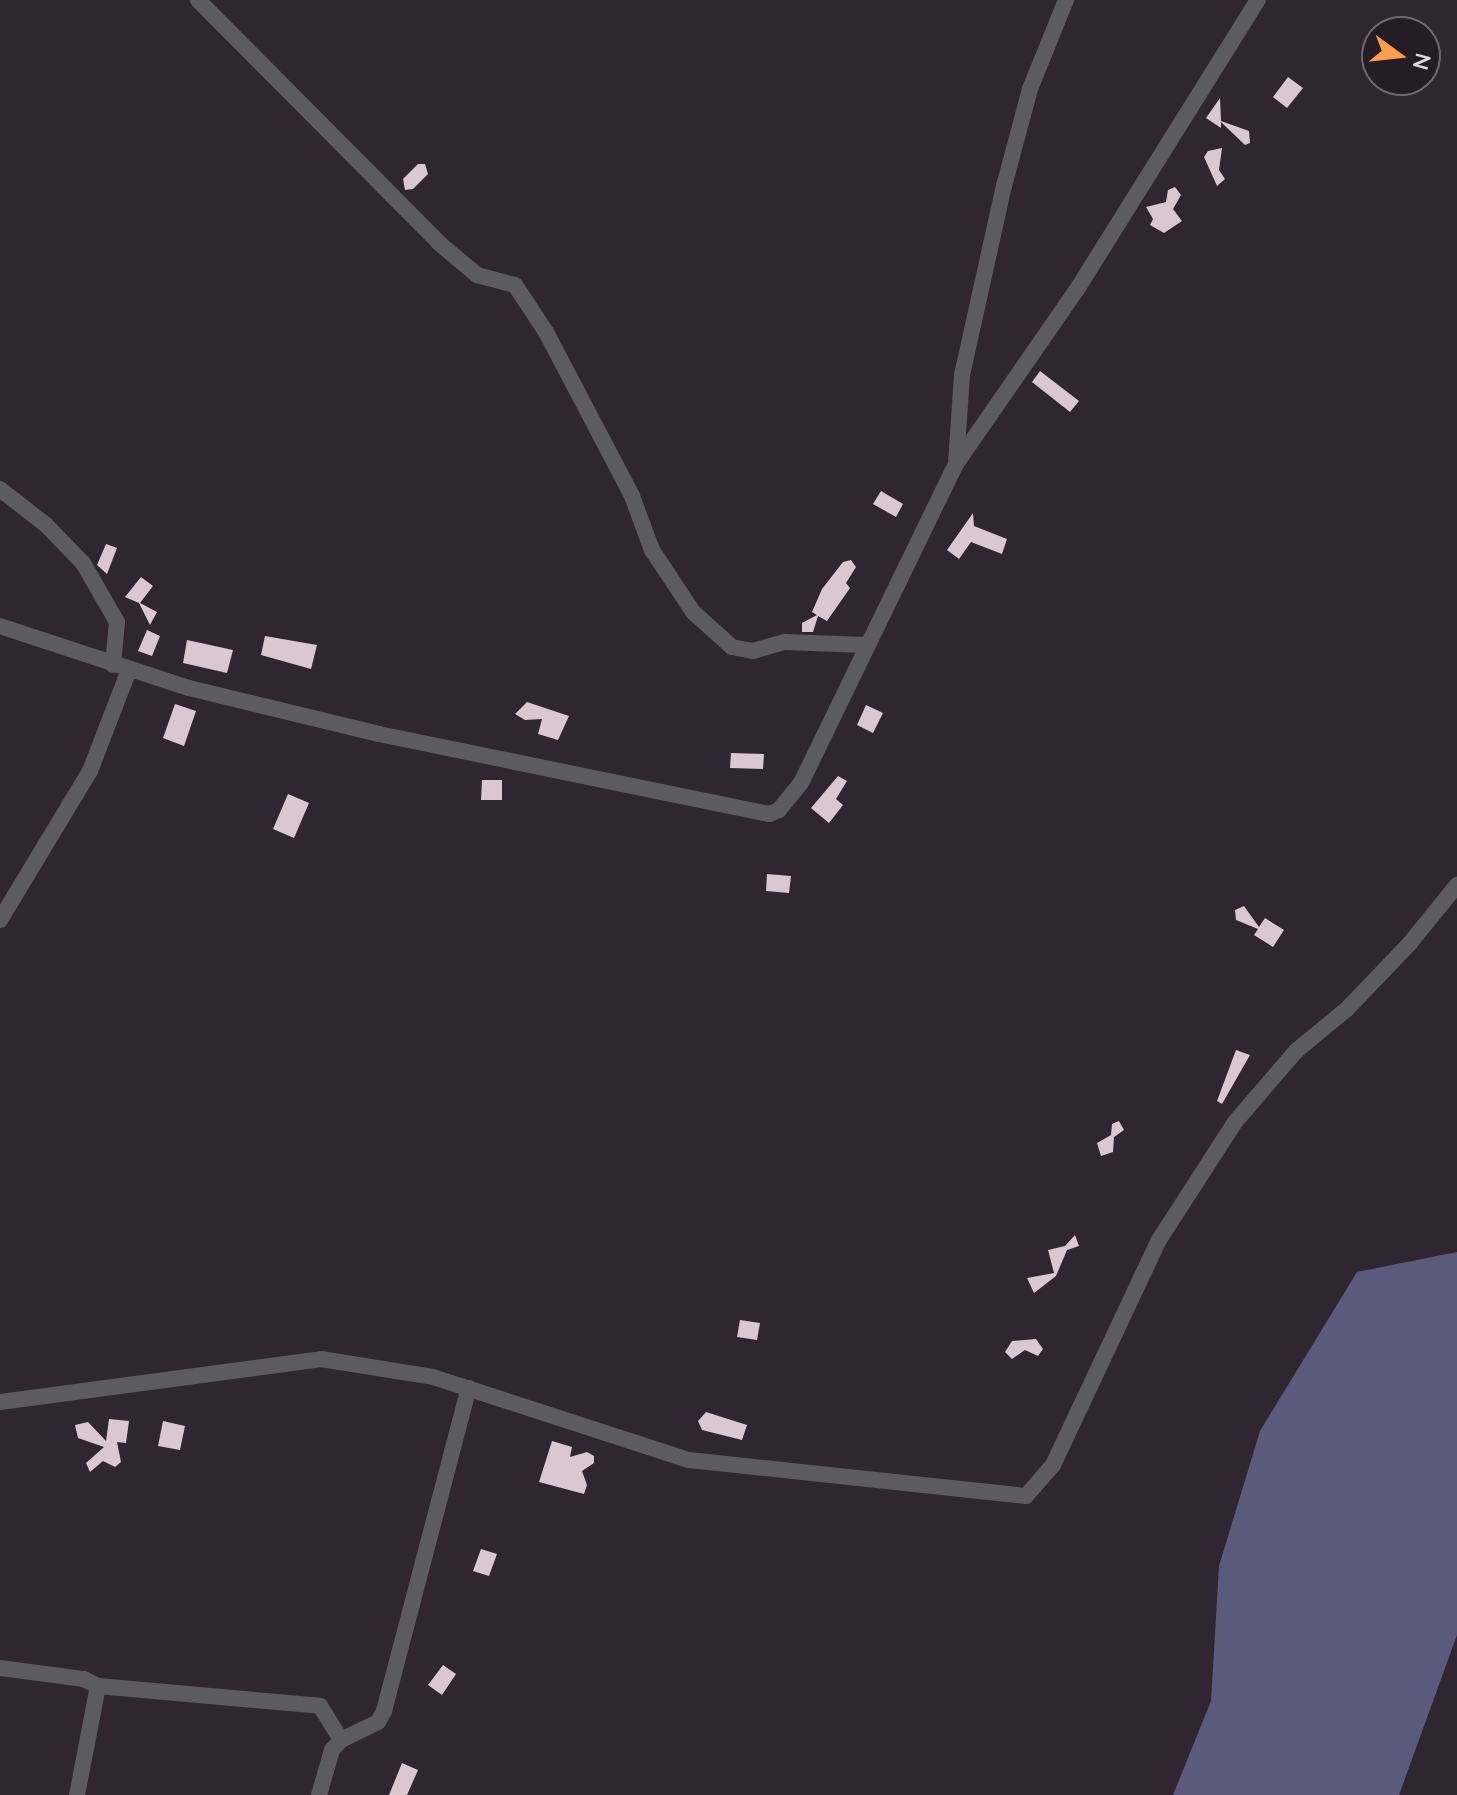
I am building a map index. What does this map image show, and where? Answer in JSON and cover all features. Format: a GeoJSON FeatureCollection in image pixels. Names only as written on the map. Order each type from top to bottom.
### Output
{"type":"FeatureCollection","features":[{"type":"Feature","properties":{"kind":"street"},"geometry":{"type":"LineString","coordinates":[[198,0],[439,243],[477,275],[515,285],[546,332],[632,496],[652,550],[693,612],[732,647],[753,651],[785,642],[865,645]]}},
{"type":"Feature","properties":{"kind":"street"},"geometry":{"type":"LineString","coordinates":[[956,464],[962,375],[1000,201],[1030,89],[1066,0]]}},
{"type":"Feature","properties":{"kind":"street"},"geometry":{"type":"LineString","coordinates":[[0,626],[121,668],[379,734],[769,814],[789,801],[801,783],[865,645],[956,464],[1076,291],[1258,0]]}},
{"type":"Feature","properties":{"kind":"street"},"geometry":{"type":"LineString","coordinates":[[0,489],[46,525],[83,563],[117,622],[121,668],[90,771],[0,920]]}},
{"type":"Feature","properties":{"kind":"street"},"geometry":{"type":"LineString","coordinates":[[0,1402],[321,1359],[382,1365],[469,1388],[689,1460],[1026,1496],[1053,1465],[1159,1240],[1235,1122],[1296,1051],[1347,1009],[1410,943],[1457,885]]}},
{"type":"Feature","properties":{"kind":"street"},"geometry":{"type":"LineString","coordinates":[[319,1795],[327,1763],[341,1740],[370,1728],[384,1711],[469,1388]]}},
{"type":"Feature","properties":{"kind":"street"},"geometry":{"type":"LineString","coordinates":[[0,1668],[84,1679],[98,1686],[320,1706],[341,1740]]}},
{"type":"Feature","properties":{"kind":"street"},"geometry":{"type":"LineString","coordinates":[[77,1795],[98,1686]]}},
{"type":"Feature","properties":{"kind":"water"},"geometry":{"type":"Polygon","coordinates":[[[1457,1252],[1457,1635],[1399,1795],[1173,1795],[1211,1701],[1219,1566],[1260,1431],[1357,1272],[1457,1252]]]}},
{"type":"Feature","properties":{"kind":"building"},"geometry":{"type":"Polygon","coordinates":[[[1288,77],[1303,88],[1287,108],[1273,97],[1288,77]]]}},
{"type":"Feature","properties":{"kind":"building"},"geometry":{"type":"Polygon","coordinates":[[[1220,98],[1221,121],[1249,131],[1250,143],[1245,145],[1221,122],[1221,128],[1206,118],[1220,98]]]}},
{"type":"Feature","properties":{"kind":"building"},"geometry":{"type":"Polygon","coordinates":[[[1222,148],[1219,170],[1225,179],[1217,186],[1204,157],[1208,151],[1222,148]]]}},
{"type":"Feature","properties":{"kind":"building"},"geometry":{"type":"Polygon","coordinates":[[[418,164],[425,164],[428,174],[413,189],[405,190],[403,179],[418,164]]]}},
{"type":"Feature","properties":{"kind":"building"},"geometry":{"type":"Polygon","coordinates":[[[1175,187],[1181,195],[1173,209],[1182,221],[1164,233],[1150,225],[1153,219],[1146,207],[1166,202],[1168,190],[1175,187]]]}},
{"type":"Feature","properties":{"kind":"building"},"geometry":{"type":"Polygon","coordinates":[[[1040,371],[1079,401],[1070,412],[1032,382],[1040,371]]]}},
{"type":"Feature","properties":{"kind":"building"},"geometry":{"type":"Polygon","coordinates":[[[881,491],[903,504],[896,517],[873,504],[881,491]]]}},
{"type":"Feature","properties":{"kind":"building"},"geometry":{"type":"Polygon","coordinates":[[[973,513],[974,526],[1007,539],[1002,554],[971,542],[959,559],[947,550],[973,513]]]}},
{"type":"Feature","properties":{"kind":"building"},"geometry":{"type":"Polygon","coordinates":[[[106,544],[117,548],[107,574],[97,565],[106,544]]]}},
{"type":"Feature","properties":{"kind":"building"},"geometry":{"type":"Polygon","coordinates":[[[851,560],[856,567],[846,583],[850,588],[827,621],[818,616],[813,632],[802,632],[802,623],[817,615],[812,612],[822,589],[843,562],[851,560]]]}},
{"type":"Feature","properties":{"kind":"building"},"geometry":{"type":"Polygon","coordinates":[[[141,577],[153,586],[140,603],[157,612],[150,625],[139,603],[125,597],[141,577]]]}},
{"type":"Feature","properties":{"kind":"building"},"geometry":{"type":"Polygon","coordinates":[[[147,630],[160,636],[152,656],[138,651],[147,630]]]}},
{"type":"Feature","properties":{"kind":"building"},"geometry":{"type":"Polygon","coordinates":[[[265,636],[317,645],[311,669],[261,655],[265,636]]]}},
{"type":"Feature","properties":{"kind":"building"},"geometry":{"type":"Polygon","coordinates":[[[187,640],[233,650],[227,673],[183,663],[187,640]]]}},
{"type":"Feature","properties":{"kind":"building"},"geometry":{"type":"Polygon","coordinates":[[[527,702],[569,716],[558,740],[538,734],[542,719],[525,720],[515,714],[527,702]]]}},
{"type":"Feature","properties":{"kind":"building"},"geometry":{"type":"Polygon","coordinates":[[[175,704],[196,711],[184,746],[163,738],[175,704]]]}},
{"type":"Feature","properties":{"kind":"building"},"geometry":{"type":"Polygon","coordinates":[[[866,705],[883,713],[873,733],[857,725],[866,705]]]}},
{"type":"Feature","properties":{"kind":"building"},"geometry":{"type":"Polygon","coordinates":[[[731,753],[764,754],[763,769],[730,768],[731,753]]]}},
{"type":"Feature","properties":{"kind":"building"},"geometry":{"type":"Polygon","coordinates":[[[838,776],[847,781],[836,799],[843,805],[829,823],[811,808],[838,776]]]}},
{"type":"Feature","properties":{"kind":"building"},"geometry":{"type":"Polygon","coordinates":[[[482,780],[502,780],[502,800],[481,800],[482,780]]]}},
{"type":"Feature","properties":{"kind":"building"},"geometry":{"type":"Polygon","coordinates":[[[288,794],[309,803],[294,838],[273,829],[288,794]]]}},
{"type":"Feature","properties":{"kind":"building"},"geometry":{"type":"Polygon","coordinates":[[[767,874],[791,876],[789,893],[766,891],[767,874]]]}},
{"type":"Feature","properties":{"kind":"building"},"geometry":{"type":"Polygon","coordinates":[[[1244,906],[1259,927],[1265,918],[1284,930],[1273,947],[1254,935],[1258,929],[1236,920],[1235,910],[1244,906]]]}},
{"type":"Feature","properties":{"kind":"building"},"geometry":{"type":"Polygon","coordinates":[[[1236,1050],[1250,1055],[1222,1104],[1217,1101],[1236,1050]]]}},
{"type":"Feature","properties":{"kind":"building"},"geometry":{"type":"Polygon","coordinates":[[[1119,1121],[1124,1130],[1114,1137],[1113,1152],[1101,1156],[1097,1143],[1111,1135],[1112,1124],[1119,1121]]]}},
{"type":"Feature","properties":{"kind":"building"},"geometry":{"type":"Polygon","coordinates":[[[1075,1235],[1079,1246],[1067,1250],[1056,1276],[1034,1293],[1027,1278],[1054,1273],[1048,1250],[1065,1246],[1075,1235]]]}},
{"type":"Feature","properties":{"kind":"building"},"geometry":{"type":"Polygon","coordinates":[[[740,1320],[760,1323],[757,1340],[737,1337],[740,1320]]]}},
{"type":"Feature","properties":{"kind":"building"},"geometry":{"type":"Polygon","coordinates":[[[1036,1339],[1043,1349],[1038,1356],[1025,1350],[1012,1359],[1005,1352],[1012,1341],[1036,1339]]]}},
{"type":"Feature","properties":{"kind":"building"},"geometry":{"type":"Polygon","coordinates":[[[706,1412],[747,1425],[742,1440],[702,1430],[698,1421],[706,1412]]]}},
{"type":"Feature","properties":{"kind":"building"},"geometry":{"type":"Polygon","coordinates":[[[109,1419],[129,1421],[126,1443],[117,1442],[121,1462],[115,1467],[103,1461],[90,1472],[86,1463],[104,1447],[78,1438],[75,1425],[88,1422],[106,1441],[109,1419]]]}},
{"type":"Feature","properties":{"kind":"building"},"geometry":{"type":"Polygon","coordinates":[[[163,1421],[185,1426],[180,1450],[158,1446],[163,1421]]]}},
{"type":"Feature","properties":{"kind":"building"},"geometry":{"type":"Polygon","coordinates":[[[552,1441],[572,1447],[570,1457],[587,1452],[594,1456],[594,1463],[582,1471],[587,1485],[584,1494],[539,1482],[552,1441]]]}},
{"type":"Feature","properties":{"kind":"building"},"geometry":{"type":"Polygon","coordinates":[[[481,1549],[497,1554],[489,1576],[473,1571],[481,1549]]]}},
{"type":"Feature","properties":{"kind":"building"},"geometry":{"type":"Polygon","coordinates":[[[443,1665],[456,1674],[442,1695],[428,1685],[443,1665]]]}},
{"type":"Feature","properties":{"kind":"building"},"geometry":{"type":"Polygon","coordinates":[[[402,1763],[418,1770],[407,1795],[389,1795],[402,1763]]]}}]}
